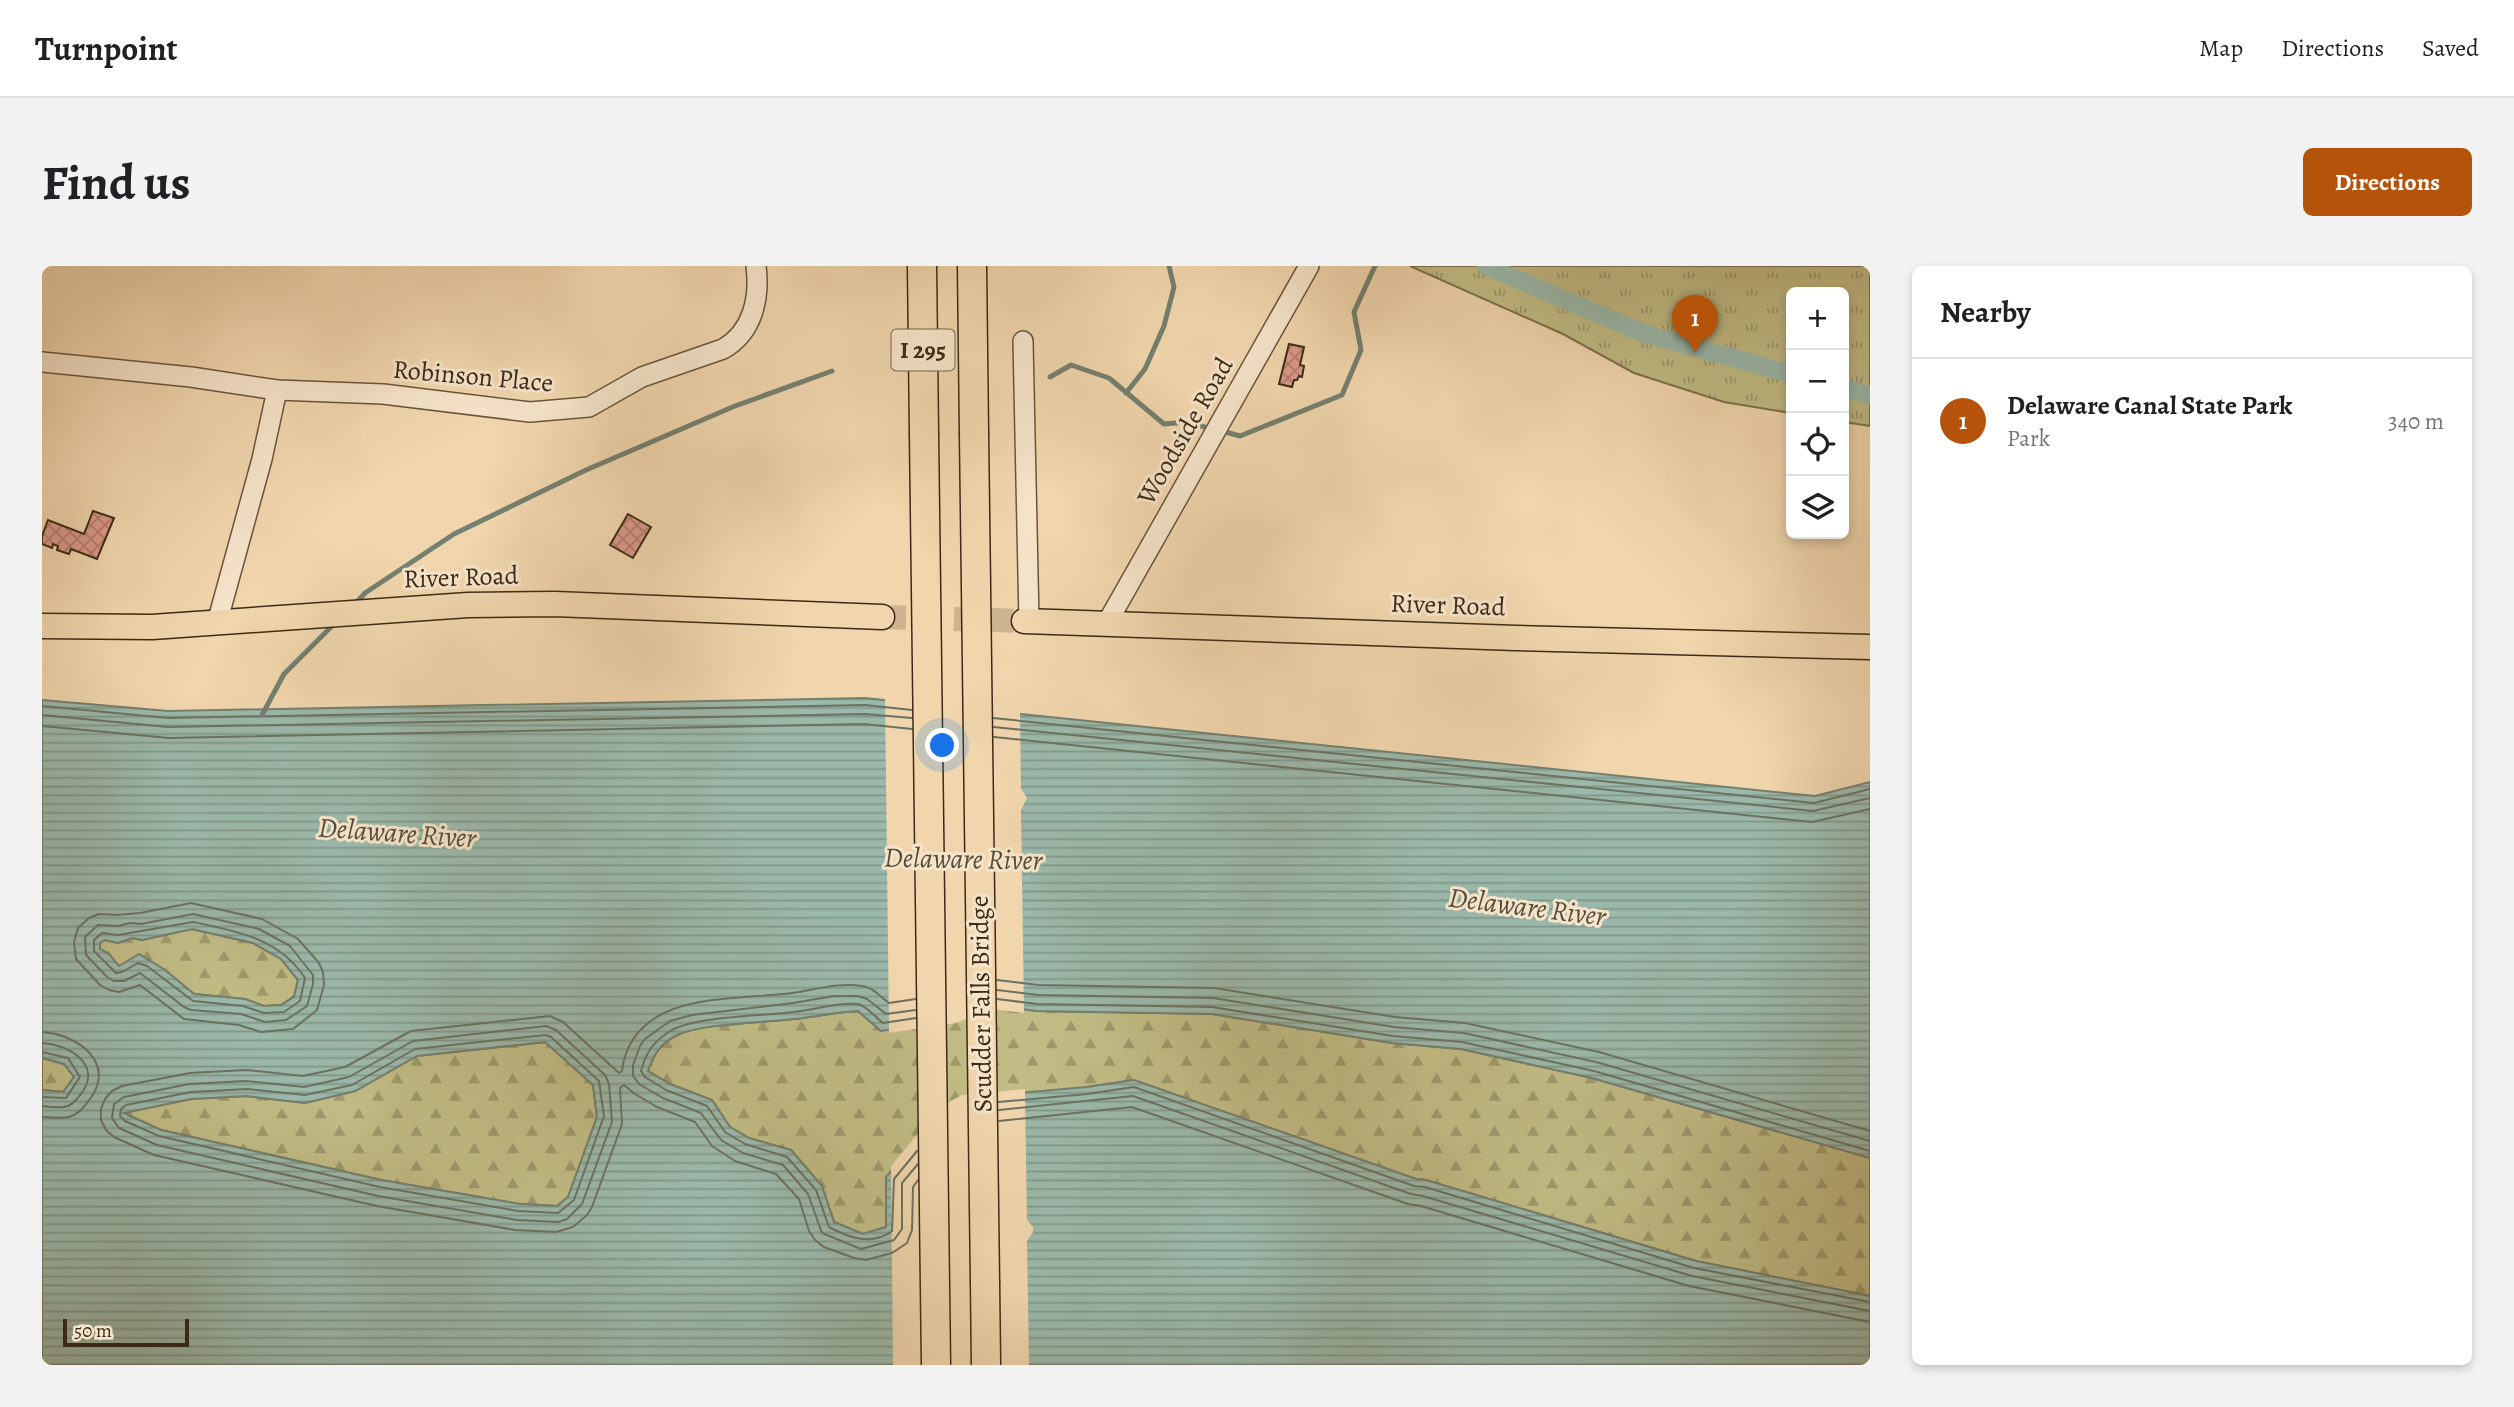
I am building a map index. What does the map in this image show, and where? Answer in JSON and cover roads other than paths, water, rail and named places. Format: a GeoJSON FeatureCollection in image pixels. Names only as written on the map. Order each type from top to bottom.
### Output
{"type":"FeatureCollection","features":[{"type":"Feature","properties":{"kind":"highway","name":"Scudder Falls Bridge"},"geometry":{"type":"LineString","coordinates":[[922,266],[936,1365]]}},
{"type":"Feature","properties":{"kind":"highway","name":"Scudder Falls Bridge"},"geometry":{"type":"LineString","coordinates":[[972,266],[986,1365]]}},
{"type":"Feature","properties":{"kind":"main road","name":"River Road"},"geometry":{"type":"LineString","coordinates":[[42,626],[152,627],[468,605],[555,604],[882,617]]}},
{"type":"Feature","properties":{"kind":"main road","name":"River Road"},"geometry":{"type":"LineString","coordinates":[[1026,621],[1870,647]]}},
{"type":"Feature","properties":{"kind":"street","name":"Robinson Place"},"geometry":{"type":"LineString","coordinates":[[42,362],[191,377],[277,390],[383,394],[530,412],[589,407],[642,377],[732,344],[742,335],[754,309],[756,266]]}},
{"type":"Feature","properties":{"kind":"street","name":"Woodside Road"},"geometry":{"type":"LineString","coordinates":[[1107,624],[1309,266]]}},
{"type":"Feature","properties":{"kind":"street"},"geometry":{"type":"LineString","coordinates":[[1023,341],[1026,621]]}},
{"type":"Feature","properties":{"kind":"street"},"geometry":{"type":"LineString","coordinates":[[217,623],[262,459],[277,390]]}},
{"type":"Feature","properties":{"kind":"water","name":"Delaware River"},"geometry":{"type":"Polygon","coordinates":[[[865,698],[1815,796],[1870,782],[1870,1158],[1592,1078],[1461,1049],[1392,1043],[1212,1014],[1037,1011],[991,1005],[955,1019],[881,1031],[858,1011],[689,1031],[671,1038],[662,1046],[648,1071],[670,1084],[712,1100],[730,1127],[749,1138],[791,1150],[822,1186],[834,1222],[863,1234],[886,1227],[886,1177],[943,1110],[964,1098],[1134,1080],[1416,1179],[1696,1261],[1870,1296],[1870,1365],[42,1365],[42,1090],[63,1092],[74,1077],[64,1064],[42,1058],[42,700],[168,711],[865,698]],[[192,929],[142,940],[132,938],[118,943],[105,940],[100,943],[100,949],[109,954],[119,966],[139,954],[165,970],[194,994],[245,999],[264,1006],[281,1005],[294,997],[298,980],[281,959],[253,943],[192,929]],[[545,1042],[417,1056],[355,1091],[305,1103],[246,1096],[191,1099],[124,1113],[161,1130],[381,1180],[520,1204],[557,1206],[568,1197],[597,1117],[593,1085],[545,1042]]]}},
{"type":"Feature","properties":{"kind":"waterway"},"geometry":{"type":"LineString","coordinates":[[1126,393],[1145,369],[1164,326],[1174,287],[1169,266]]}},
{"type":"Feature","properties":{"kind":"waterway"},"geometry":{"type":"LineString","coordinates":[[1222,431],[1240,436],[1342,395],[1361,350],[1354,312],[1375,266]]}},
{"type":"Feature","properties":{"kind":"waterway"},"geometry":{"type":"LineString","coordinates":[[1486,266],[1643,333],[1786,373]]}},
{"type":"Feature","properties":{"kind":"waterway"},"geometry":{"type":"LineString","coordinates":[[1050,377],[1071,365],[1109,378],[1164,424],[1186,422],[1212,429]]}},
{"type":"Feature","properties":{"kind":"waterway"},"geometry":{"type":"LineString","coordinates":[[356,603],[365,593],[454,534],[586,470],[735,406],[832,371]]}},
{"type":"Feature","properties":{"kind":"waterway"},"geometry":{"type":"LineString","coordinates":[[1849,389],[1870,395]]}},
{"type":"Feature","properties":{"kind":"waterway"},"geometry":{"type":"LineString","coordinates":[[262,715],[284,674],[336,622]]}},
{"type":"Feature","properties":{"kind":"tunnel"},"geometry":{"type":"LineString","coordinates":[[882,617],[1024,621]]}},
{"type":"Feature","properties":{"kind":"place","name":"Delaware Canal State Park"},"geometry":{"type":"Point","coordinates":[1695,353]}}]}
